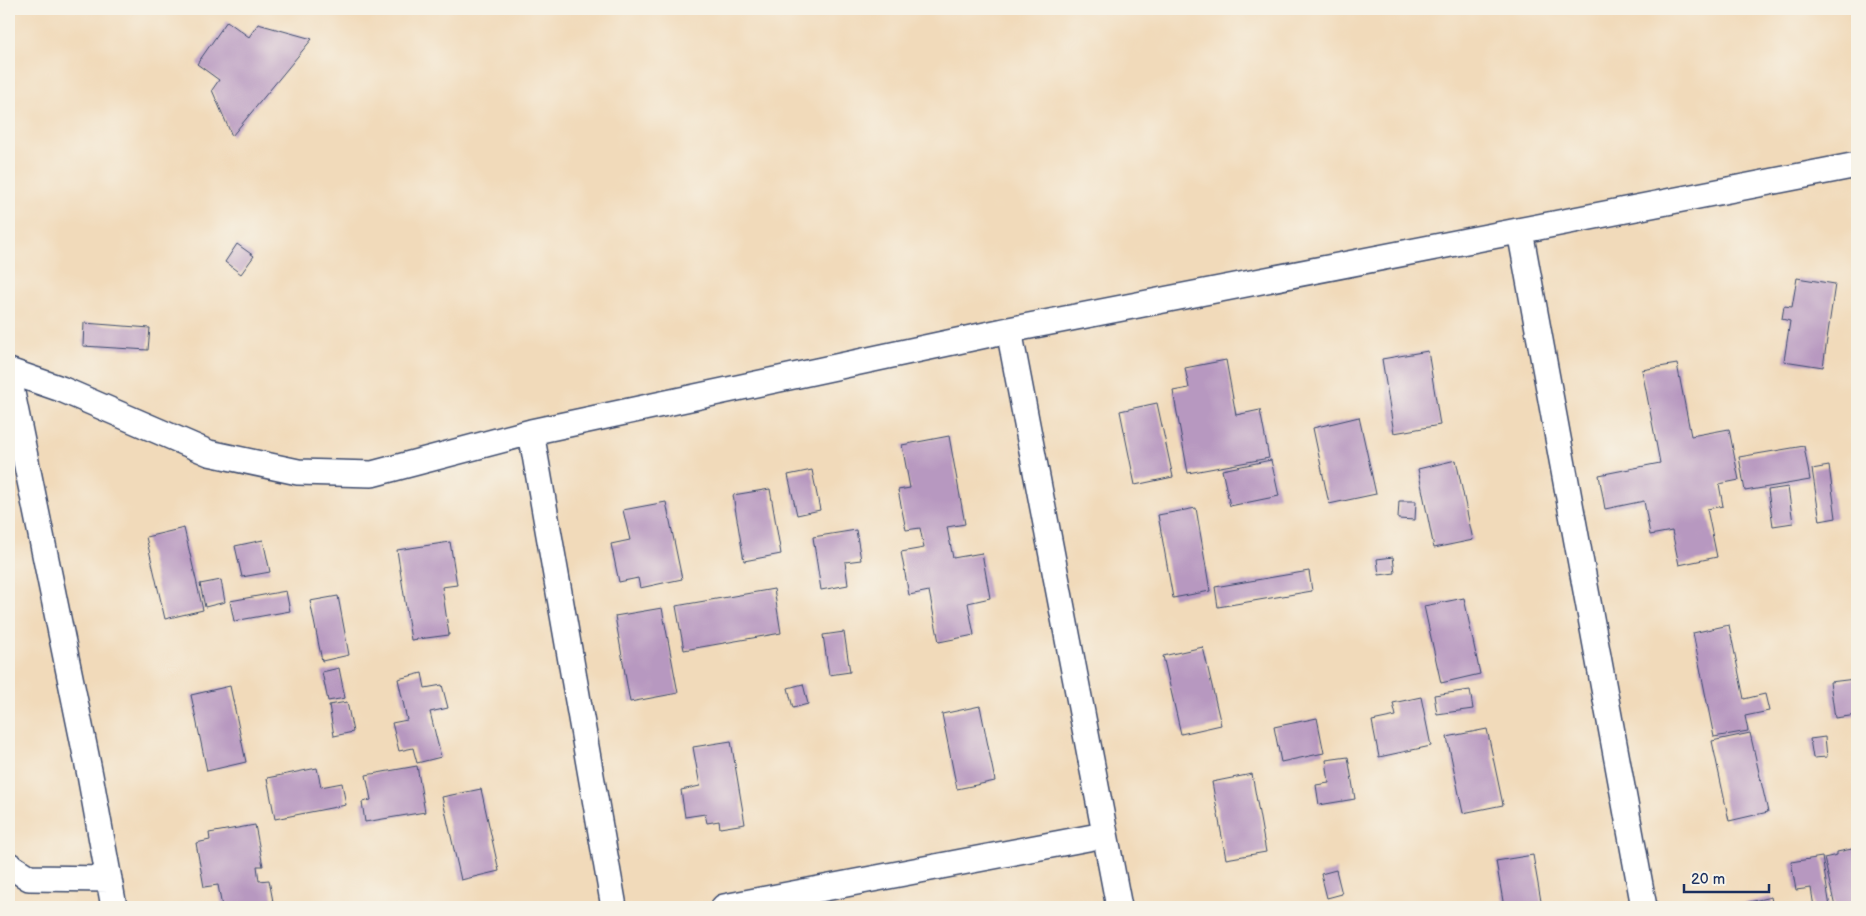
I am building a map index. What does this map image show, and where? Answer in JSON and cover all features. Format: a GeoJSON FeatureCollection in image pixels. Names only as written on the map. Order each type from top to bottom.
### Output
{"type":"FeatureCollection","features":[{"type":"Feature","properties":{"kind":"street"},"geometry":{"type":"LineString","coordinates":[[9,371],[61,389],[209,453],[298,472],[372,474],[531,432],[1009,330],[1857,165]]}},
{"type":"Feature","properties":{"kind":"street"},"geometry":{"type":"LineString","coordinates":[[1520,231],[1644,907]]}},
{"type":"Feature","properties":{"kind":"street"},"geometry":{"type":"LineString","coordinates":[[1009,330],[1119,907]]}},
{"type":"Feature","properties":{"kind":"street"},"geometry":{"type":"LineString","coordinates":[[9,378],[90,775],[114,907]]}},
{"type":"Feature","properties":{"kind":"street"},"geometry":{"type":"LineString","coordinates":[[531,432],[614,907]]}},
{"type":"Feature","properties":{"kind":"street"},"geometry":{"type":"LineString","coordinates":[[724,907],[794,902],[1104,835]]}},
{"type":"Feature","properties":{"kind":"street"},"geometry":{"type":"LineString","coordinates":[[11,868],[29,878],[108,879]]}},
{"type":"Feature","properties":{"kind":"building"},"geometry":{"type":"Polygon","coordinates":[[[227,21],[249,37],[258,24],[312,39],[232,136],[212,90],[219,80],[197,64],[227,21]]]}},
{"type":"Feature","properties":{"kind":"building"},"geometry":{"type":"Polygon","coordinates":[[[237,244],[254,256],[241,274],[225,262],[237,244]]]}},
{"type":"Feature","properties":{"kind":"building"},"geometry":{"type":"Polygon","coordinates":[[[1797,278],[1835,284],[1823,367],[1784,361],[1790,321],[1782,319],[1784,306],[1792,307],[1797,278]]]}},
{"type":"Feature","properties":{"kind":"building"},"geometry":{"type":"Polygon","coordinates":[[[84,323],[150,328],[148,350],[83,346],[84,323]]]}},
{"type":"Feature","properties":{"kind":"building"},"geometry":{"type":"Polygon","coordinates":[[[1428,351],[1440,425],[1394,433],[1382,359],[1428,351]]]}},
{"type":"Feature","properties":{"kind":"building"},"geometry":{"type":"Polygon","coordinates":[[[1226,360],[1236,415],[1260,410],[1269,458],[1188,473],[1173,391],[1189,388],[1185,368],[1226,360]]]}},
{"type":"Feature","properties":{"kind":"building"},"geometry":{"type":"Polygon","coordinates":[[[1677,364],[1691,436],[1729,429],[1739,480],[1719,484],[1723,506],[1707,509],[1717,557],[1679,565],[1672,531],[1650,535],[1644,501],[1605,509],[1599,475],[1660,463],[1642,370],[1677,364]]]}},
{"type":"Feature","properties":{"kind":"building"},"geometry":{"type":"Polygon","coordinates":[[[1853,369],[1857,369],[1857,386],[1856,386],[1853,369]]]}},
{"type":"Feature","properties":{"kind":"building"},"geometry":{"type":"Polygon","coordinates":[[[1157,403],[1173,477],[1135,485],[1120,411],[1157,403]]]}},
{"type":"Feature","properties":{"kind":"building"},"geometry":{"type":"Polygon","coordinates":[[[1359,417],[1376,494],[1329,504],[1313,428],[1359,417]]]}},
{"type":"Feature","properties":{"kind":"building"},"geometry":{"type":"Polygon","coordinates":[[[949,436],[965,524],[947,527],[953,558],[982,553],[990,598],[968,603],[974,635],[939,642],[929,591],[909,595],[901,552],[924,548],[920,528],[906,530],[898,490],[910,488],[902,445],[949,436]]]}},
{"type":"Feature","properties":{"kind":"building"},"geometry":{"type":"Polygon","coordinates":[[[1804,446],[1810,480],[1745,491],[1739,457],[1804,446]]]}},
{"type":"Feature","properties":{"kind":"building"},"geometry":{"type":"Polygon","coordinates":[[[1271,460],[1279,496],[1230,506],[1222,470],[1271,460]]]}},
{"type":"Feature","properties":{"kind":"building"},"geometry":{"type":"Polygon","coordinates":[[[1456,460],[1473,540],[1434,548],[1418,469],[1456,460]]]}},
{"type":"Feature","properties":{"kind":"building"},"geometry":{"type":"Polygon","coordinates":[[[1829,466],[1836,518],[1820,521],[1812,469],[1829,466]]]}},
{"type":"Feature","properties":{"kind":"building"},"geometry":{"type":"Polygon","coordinates":[[[812,470],[820,510],[797,515],[788,475],[812,470]]]}},
{"type":"Feature","properties":{"kind":"building"},"geometry":{"type":"Polygon","coordinates":[[[1788,487],[1793,523],[1773,526],[1768,490],[1788,487]]]}},
{"type":"Feature","properties":{"kind":"building"},"geometry":{"type":"Polygon","coordinates":[[[770,489],[781,554],[744,561],[733,495],[770,489]]]}},
{"type":"Feature","properties":{"kind":"building"},"geometry":{"type":"Polygon","coordinates":[[[1399,501],[1416,501],[1415,520],[1398,519],[1399,501]]]}},
{"type":"Feature","properties":{"kind":"building"},"geometry":{"type":"Polygon","coordinates":[[[666,502],[682,579],[640,588],[638,578],[619,582],[611,544],[630,540],[623,510],[666,502]]]}},
{"type":"Feature","properties":{"kind":"building"},"geometry":{"type":"Polygon","coordinates":[[[1196,508],[1210,591],[1173,598],[1158,515],[1196,508]]]}},
{"type":"Feature","properties":{"kind":"building"},"geometry":{"type":"Polygon","coordinates":[[[184,528],[203,610],[165,619],[146,537],[184,528]]]}},
{"type":"Feature","properties":{"kind":"building"},"geometry":{"type":"Polygon","coordinates":[[[856,530],[861,560],[845,562],[848,585],[821,590],[813,537],[856,530]]]}},
{"type":"Feature","properties":{"kind":"building"},"geometry":{"type":"Polygon","coordinates":[[[263,540],[270,572],[242,577],[235,546],[263,540]]]}},
{"type":"Feature","properties":{"kind":"building"},"geometry":{"type":"Polygon","coordinates":[[[450,542],[457,585],[442,587],[449,635],[411,640],[397,550],[450,542]]]}},
{"type":"Feature","properties":{"kind":"building"},"geometry":{"type":"Polygon","coordinates":[[[1393,557],[1395,573],[1379,575],[1377,559],[1393,557]]]}},
{"type":"Feature","properties":{"kind":"building"},"geometry":{"type":"Polygon","coordinates":[[[1309,571],[1312,591],[1218,607],[1215,587],[1309,571]]]}},
{"type":"Feature","properties":{"kind":"building"},"geometry":{"type":"Polygon","coordinates":[[[221,580],[225,602],[205,607],[200,584],[221,580]]]}},
{"type":"Feature","properties":{"kind":"building"},"geometry":{"type":"Polygon","coordinates":[[[774,589],[781,633],[684,650],[676,606],[774,589]]]}},
{"type":"Feature","properties":{"kind":"building"},"geometry":{"type":"Polygon","coordinates":[[[286,591],[290,611],[234,621],[230,601],[286,591]]]}},
{"type":"Feature","properties":{"kind":"building"},"geometry":{"type":"Polygon","coordinates":[[[338,596],[349,655],[322,661],[310,601],[338,596]]]}},
{"type":"Feature","properties":{"kind":"building"},"geometry":{"type":"Polygon","coordinates":[[[1464,598],[1480,674],[1441,683],[1424,606],[1464,598]]]}},
{"type":"Feature","properties":{"kind":"building"},"geometry":{"type":"Polygon","coordinates":[[[662,608],[678,693],[630,702],[615,616],[662,608]]]}},
{"type":"Feature","properties":{"kind":"building"},"geometry":{"type":"Polygon","coordinates":[[[1729,625],[1744,699],[1765,694],[1769,711],[1745,716],[1748,731],[1714,737],[1693,633],[1729,625]]]}},
{"type":"Feature","properties":{"kind":"building"},"geometry":{"type":"Polygon","coordinates":[[[844,632],[850,672],[829,675],[823,635],[844,632]]]}},
{"type":"Feature","properties":{"kind":"building"},"geometry":{"type":"Polygon","coordinates":[[[1203,647],[1221,725],[1181,734],[1163,656],[1203,647]]]}},
{"type":"Feature","properties":{"kind":"building"},"geometry":{"type":"Polygon","coordinates":[[[339,668],[345,698],[328,701],[322,672],[339,668]]]}},
{"type":"Feature","properties":{"kind":"building"},"geometry":{"type":"Polygon","coordinates":[[[422,673],[425,688],[442,685],[448,708],[430,712],[441,757],[417,763],[413,748],[399,751],[392,723],[407,720],[398,679],[422,673]]]}},
{"type":"Feature","properties":{"kind":"building"},"geometry":{"type":"Polygon","coordinates":[[[1855,679],[1857,715],[1835,718],[1830,682],[1855,679]]]}},
{"type":"Feature","properties":{"kind":"building"},"geometry":{"type":"Polygon","coordinates":[[[803,684],[808,704],[793,708],[788,688],[803,684]]]}},
{"type":"Feature","properties":{"kind":"building"},"geometry":{"type":"Polygon","coordinates":[[[230,686],[246,762],[207,771],[191,695],[230,686]]]}},
{"type":"Feature","properties":{"kind":"building"},"geometry":{"type":"Polygon","coordinates":[[[1470,690],[1473,709],[1437,714],[1434,695],[1470,690]]]}},
{"type":"Feature","properties":{"kind":"building"},"geometry":{"type":"Polygon","coordinates":[[[1421,697],[1431,746],[1379,757],[1372,721],[1396,716],[1393,703],[1421,697]]]}},
{"type":"Feature","properties":{"kind":"building"},"geometry":{"type":"Polygon","coordinates":[[[347,702],[353,732],[334,736],[329,705],[347,702]]]}},
{"type":"Feature","properties":{"kind":"building"},"geometry":{"type":"Polygon","coordinates":[[[980,706],[995,781],[957,789],[942,714],[980,706]]]}},
{"type":"Feature","properties":{"kind":"building"},"geometry":{"type":"Polygon","coordinates":[[[1317,718],[1324,753],[1281,762],[1274,727],[1317,718]]]}},
{"type":"Feature","properties":{"kind":"building"},"geometry":{"type":"Polygon","coordinates":[[[1487,729],[1503,805],[1463,813],[1447,737],[1487,729]]]}},
{"type":"Feature","properties":{"kind":"building"},"geometry":{"type":"Polygon","coordinates":[[[1750,733],[1768,812],[1729,821],[1712,741],[1750,733]]]}},
{"type":"Feature","properties":{"kind":"building"},"geometry":{"type":"Polygon","coordinates":[[[1825,737],[1827,757],[1813,758],[1810,739],[1825,737]]]}},
{"type":"Feature","properties":{"kind":"building"},"geometry":{"type":"Polygon","coordinates":[[[731,741],[745,824],[720,828],[719,821],[707,823],[705,814],[685,817],[681,790],[700,786],[693,747],[731,741]]]}},
{"type":"Feature","properties":{"kind":"building"},"geometry":{"type":"Polygon","coordinates":[[[1348,757],[1355,799],[1319,805],[1316,785],[1329,783],[1326,760],[1348,757]]]}},
{"type":"Feature","properties":{"kind":"building"},"geometry":{"type":"Polygon","coordinates":[[[417,766],[425,812],[365,822],[362,802],[371,800],[366,775],[417,766]]]}},
{"type":"Feature","properties":{"kind":"building"},"geometry":{"type":"Polygon","coordinates":[[[317,768],[321,787],[342,783],[346,805],[275,819],[267,778],[317,768]]]}},
{"type":"Feature","properties":{"kind":"building"},"geometry":{"type":"Polygon","coordinates":[[[1252,774],[1266,852],[1226,859],[1212,782],[1252,774]]]}},
{"type":"Feature","properties":{"kind":"building"},"geometry":{"type":"Polygon","coordinates":[[[481,789],[499,871],[461,880],[442,797],[481,789]]]}},
{"type":"Feature","properties":{"kind":"building"},"geometry":{"type":"Polygon","coordinates":[[[255,825],[263,866],[257,866],[259,881],[269,880],[274,907],[222,907],[218,885],[204,887],[196,843],[210,840],[209,833],[255,825]]]}},
{"type":"Feature","properties":{"kind":"building"},"geometry":{"type":"Polygon","coordinates":[[[1857,848],[1857,905],[1835,907],[1824,858],[1837,855],[1837,852],[1857,848]]]}},
{"type":"Feature","properties":{"kind":"building"},"geometry":{"type":"Polygon","coordinates":[[[1533,855],[1542,907],[1504,907],[1496,861],[1533,855]]]}},
{"type":"Feature","properties":{"kind":"building"},"geometry":{"type":"Polygon","coordinates":[[[1822,857],[1830,907],[1814,907],[1811,888],[1796,890],[1791,862],[1822,857]]]}},
{"type":"Feature","properties":{"kind":"building"},"geometry":{"type":"Polygon","coordinates":[[[1336,870],[1342,894],[1327,898],[1321,874],[1336,870]]]}},
{"type":"Feature","properties":{"kind":"building"},"geometry":{"type":"Polygon","coordinates":[[[1771,897],[1773,907],[1736,907],[1736,905],[1771,897]]]}}]}
